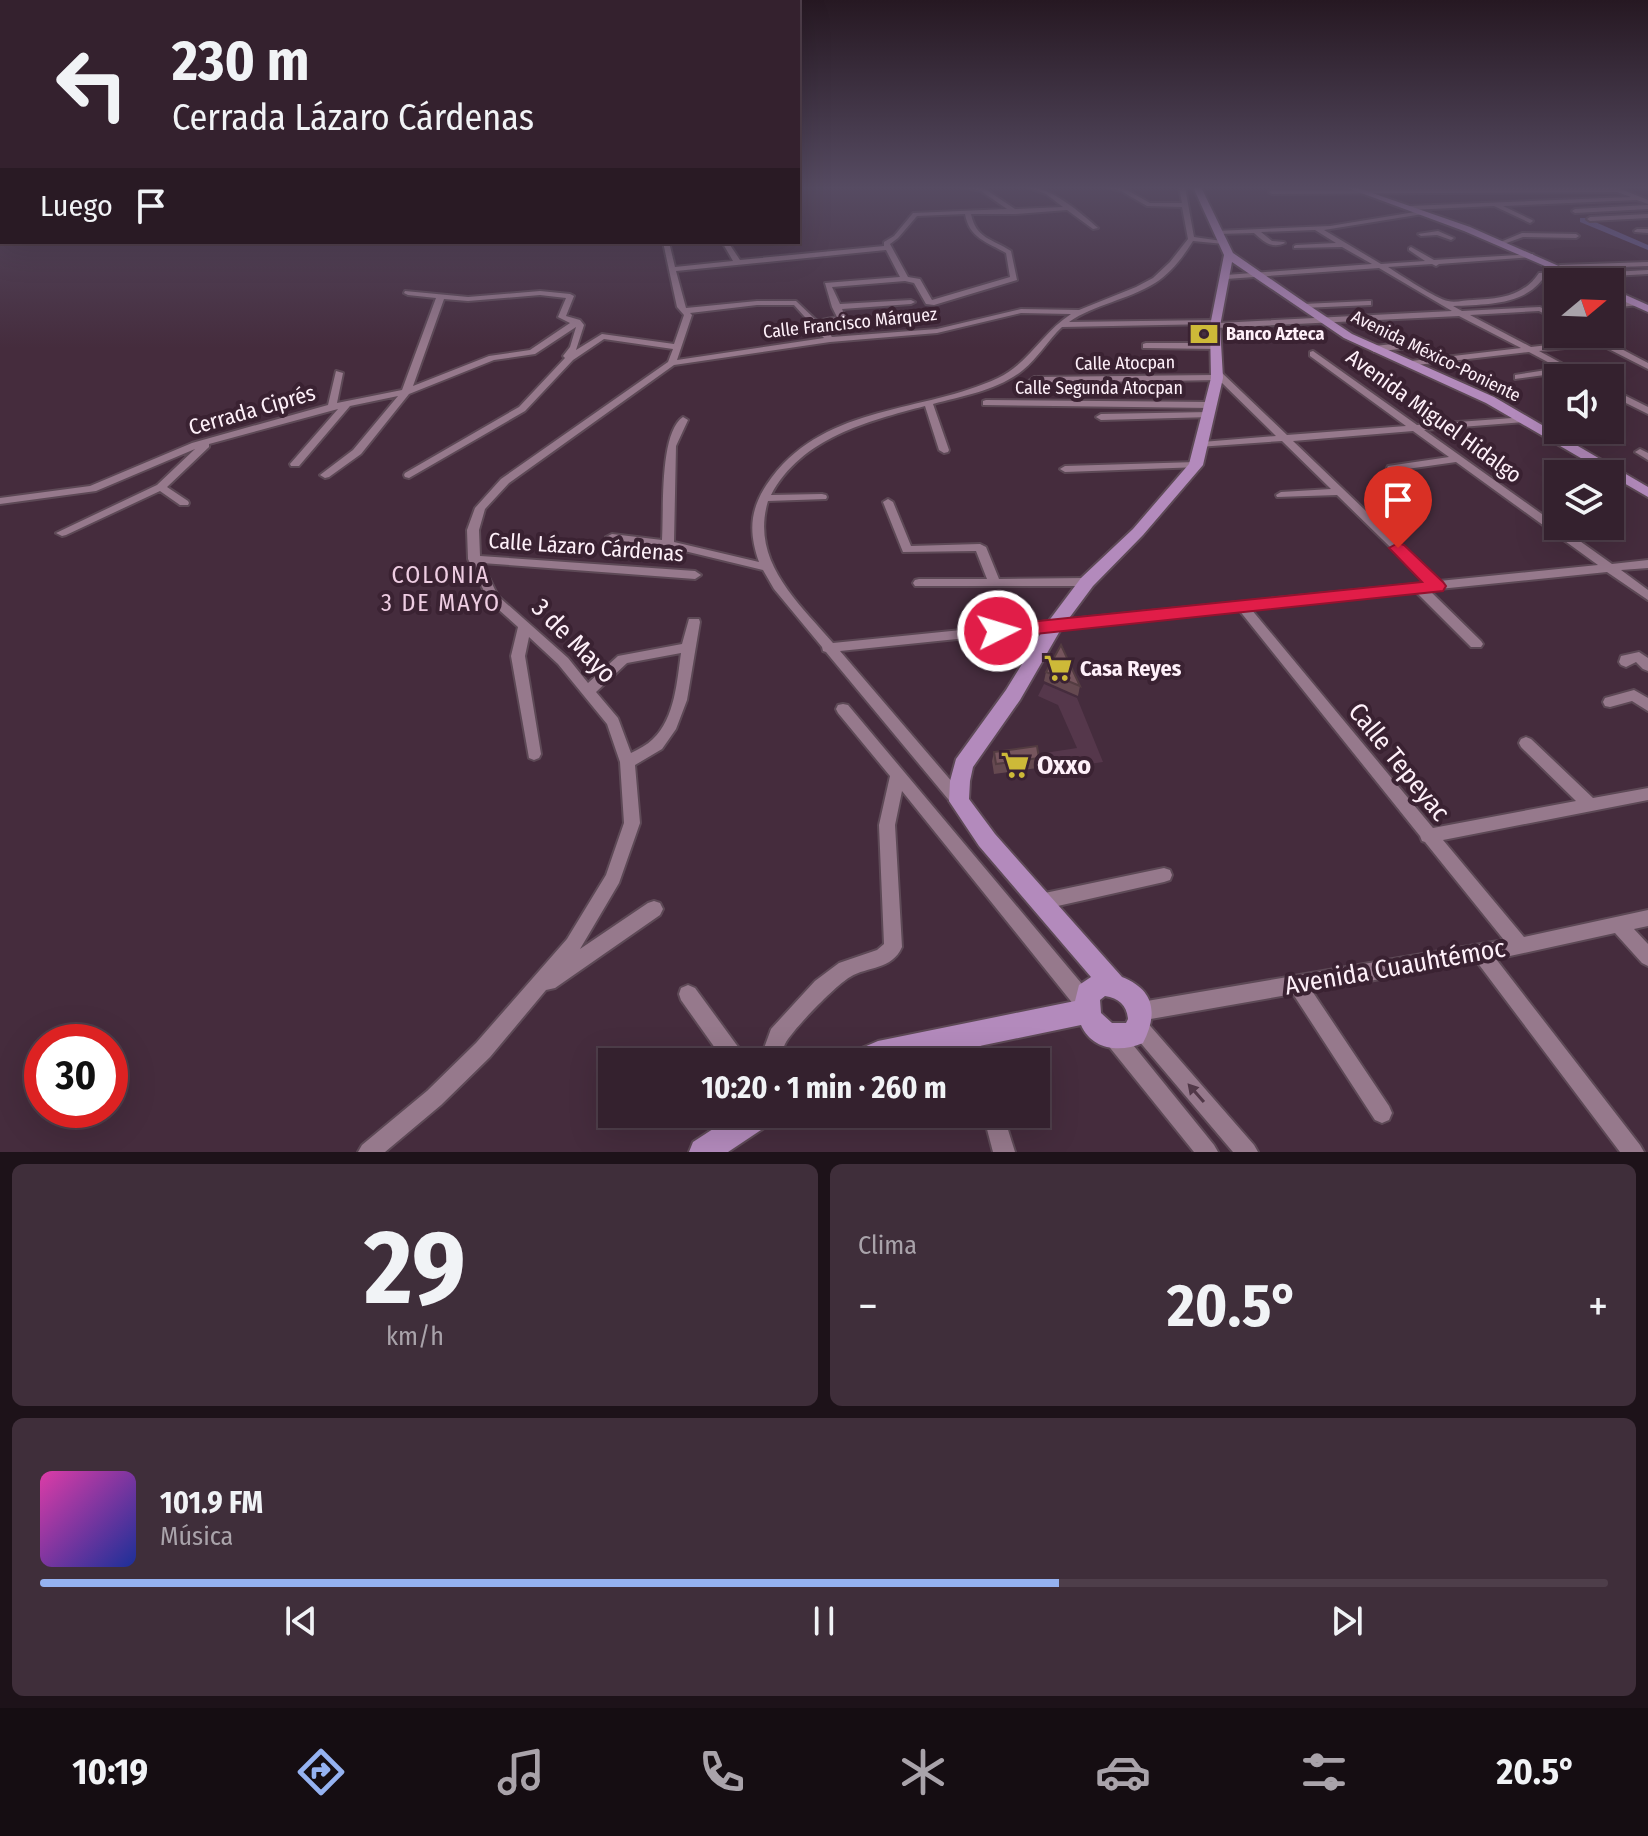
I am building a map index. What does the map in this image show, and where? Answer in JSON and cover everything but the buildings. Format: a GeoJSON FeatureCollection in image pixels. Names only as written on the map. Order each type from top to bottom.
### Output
{"type":"FeatureCollection","features":[{"type":"Feature","properties":{"kind":"main road"},"geometry":{"type":"LineString","coordinates":[[1113,984],[1094,987],[1086,1007],[1092,1023],[1114,1037],[1125,1038],[1140,1019],[1126,990],[1113,984],[987,840],[959,801],[963,765],[1013,695],[1054,626],[1087,582],[1138,532],[1196,465],[1217,375],[1216,324],[1226,277],[1226,249],[1222,241]]}},
{"type":"Feature","properties":{"kind":"main road"},"geometry":{"type":"LineString","coordinates":[[1496,241],[1556,267]]}},
{"type":"Feature","properties":{"kind":"main road","name":"Avenida México-Poniente"},"geometry":{"type":"LineString","coordinates":[[1226,249],[1326,322],[1374,349],[1524,419],[1645,489]]}},
{"type":"Feature","properties":{"kind":"main road"},"geometry":{"type":"LineString","coordinates":[[1624,297],[1644,306]]}},
{"type":"Feature","properties":{"kind":"main road"},"geometry":{"type":"LineString","coordinates":[[906,1048],[1086,1007]]}},
{"type":"Feature","properties":{"kind":"main road"},"geometry":{"type":"LineString","coordinates":[[703,1152],[739,1128]]}},
{"type":"Feature","properties":{"kind":"street"},"geometry":{"type":"LineString","coordinates":[[890,241],[886,243],[905,279]]}},
{"type":"Feature","properties":{"kind":"street"},"geometry":{"type":"LineString","coordinates":[[815,324],[842,318],[828,285],[905,279],[917,281],[929,302],[934,303],[1014,278],[1009,252],[982,241]]}},
{"type":"Feature","properties":{"kind":"street"},"geometry":{"type":"LineString","coordinates":[[959,801],[790,603],[766,567],[758,541],[756,520],[763,498],[778,473],[815,441],[874,417],[972,390],[1015,373],[1059,325],[1080,312],[1152,283],[1189,241]]}},
{"type":"Feature","properties":{"kind":"street"},"geometry":{"type":"LineString","coordinates":[[1197,241],[1226,249]]}},
{"type":"Feature","properties":{"kind":"street"},"geometry":{"type":"LineString","coordinates":[[1267,241],[1282,243]]}},
{"type":"Feature","properties":{"kind":"street"},"geometry":{"type":"LineString","coordinates":[[1337,241],[1443,304],[1558,364]]}},
{"type":"Feature","properties":{"kind":"street"},"geometry":{"type":"LineString","coordinates":[[1501,243],[1507,241]]}},
{"type":"Feature","properties":{"kind":"street"},"geometry":{"type":"LineString","coordinates":[[667,244],[688,320],[672,363]]}},
{"type":"Feature","properties":{"kind":"street"},"geometry":{"type":"LineString","coordinates":[[726,244],[737,262]]}},
{"type":"Feature","properties":{"kind":"street"},"geometry":{"type":"LineString","coordinates":[[1296,247],[1343,244]]}},
{"type":"Feature","properties":{"kind":"street"},"geometry":{"type":"LineString","coordinates":[[673,269],[888,248]]}},
{"type":"Feature","properties":{"kind":"street"},"geometry":{"type":"LineString","coordinates":[[1411,249],[1436,264]]}},
{"type":"Feature","properties":{"kind":"street"},"geometry":{"type":"LineString","coordinates":[[1465,251],[1484,260]]}},
{"type":"Feature","properties":{"kind":"street"},"geometry":{"type":"LineString","coordinates":[[1226,277],[1260,276],[1286,269],[1298,273],[1531,255]]}},
{"type":"Feature","properties":{"kind":"street"},"geometry":{"type":"LineString","coordinates":[[1556,267],[1647,266]]}},
{"type":"Feature","properties":{"kind":"street"},"geometry":{"type":"LineString","coordinates":[[1624,269],[1647,266]]}},
{"type":"Feature","properties":{"kind":"street"},"geometry":{"type":"LineString","coordinates":[[1286,269],[1297,283]]}},
{"type":"Feature","properties":{"kind":"street"},"geometry":{"type":"LineString","coordinates":[[1443,304],[1518,296],[1544,275]]}},
{"type":"Feature","properties":{"kind":"street"},"geometry":{"type":"LineString","coordinates":[[408,293],[468,299],[564,294],[572,298],[562,317],[580,325],[574,347],[567,356],[570,358]]}},
{"type":"Feature","properties":{"kind":"street"},"geometry":{"type":"LineString","coordinates":[[325,475],[357,452],[406,392],[441,296]]}},
{"type":"Feature","properties":{"kind":"street"},"geometry":{"type":"LineString","coordinates":[[1518,296],[1544,311]]}},
{"type":"Feature","properties":{"kind":"street"},"geometry":{"type":"LineString","coordinates":[[836,307],[911,302]]}},
{"type":"Feature","properties":{"kind":"street"},"geometry":{"type":"LineString","coordinates":[[684,311],[757,303],[796,303],[830,340]]}},
{"type":"Feature","properties":{"kind":"street"},"geometry":{"type":"LineString","coordinates":[[1303,306],[1368,303]]}},
{"type":"Feature","properties":{"kind":"street"},"geometry":{"type":"LineString","coordinates":[[1059,325],[1326,322],[1544,309]]}},
{"type":"Feature","properties":{"kind":"street","name":"Calle Francisco Márquez"},"geometry":{"type":"LineString","coordinates":[[672,363],[830,340],[937,331],[1028,310],[1080,312]]}},
{"type":"Feature","properties":{"kind":"street","name":"Cerrada Ciprés"},"geometry":{"type":"LineString","coordinates":[[0,501],[92,489],[209,441],[332,407],[406,392],[492,358],[532,352],[577,322]]}},
{"type":"Feature","properties":{"kind":"street"},"geometry":{"type":"LineString","coordinates":[[409,475],[522,409],[570,358],[602,336],[678,347]]}},
{"type":"Feature","properties":{"kind":"street"},"geometry":{"type":"LineString","coordinates":[[1374,349],[1413,345]]}},
{"type":"Feature","properties":{"kind":"street"},"geometry":{"type":"LineString","coordinates":[[1146,346],[1217,346]]}},
{"type":"Feature","properties":{"kind":"street"},"geometry":{"type":"LineString","coordinates":[[1411,364],[1544,347]]}},
{"type":"Feature","properties":{"kind":"street"},"geometry":{"type":"LineString","coordinates":[[1613,348],[1648,366]]}},
{"type":"Feature","properties":{"kind":"street","name":"Avenida Miguel Hidalgo"},"geometry":{"type":"LineString","coordinates":[[1313,354],[1648,596]]}},
{"type":"Feature","properties":{"kind":"street","name":"3 de Mayo"},"geometry":{"type":"LineString","coordinates":[[369,1152],[434,1098],[483,1050],[573,945],[613,878],[632,823],[627,762],[613,722],[563,661],[493,598],[474,559],[473,530],[480,508],[505,481],[672,363]]}},
{"type":"Feature","properties":{"kind":"street"},"geometry":{"type":"LineString","coordinates":[[332,407],[339,373]]}},
{"type":"Feature","properties":{"kind":"street"},"geometry":{"type":"LineString","coordinates":[[1518,377],[1544,373]]}},
{"type":"Feature","properties":{"kind":"street"},"geometry":{"type":"LineString","coordinates":[[1217,375],[1437,586]]}},
{"type":"Feature","properties":{"kind":"street","name":"Calle Atocpan"},"geometry":{"type":"LineString","coordinates":[[1034,380],[1217,375]]}},
{"type":"Feature","properties":{"kind":"street"},"geometry":{"type":"LineString","coordinates":[[1624,398],[1648,411]]}},
{"type":"Feature","properties":{"kind":"street"},"geometry":{"type":"LineString","coordinates":[[1632,402],[1648,401]]}},
{"type":"Feature","properties":{"kind":"street"},"geometry":{"type":"LineString","coordinates":[[928,402],[944,450]]}},
{"type":"Feature","properties":{"kind":"street","name":"Calle Segunda Atocpan"},"geometry":{"type":"LineString","coordinates":[[986,403],[1210,410]]}},
{"type":"Feature","properties":{"kind":"street"},"geometry":{"type":"LineString","coordinates":[[295,464],[347,404]]}},
{"type":"Feature","properties":{"kind":"street"},"geometry":{"type":"LineString","coordinates":[[1101,417],[1210,410]]}},
{"type":"Feature","properties":{"kind":"street"},"geometry":{"type":"LineString","coordinates":[[1202,445],[1524,419]]}},
{"type":"Feature","properties":{"kind":"street"},"geometry":{"type":"LineString","coordinates":[[668,544],[671,446],[683,420]]}},
{"type":"Feature","properties":{"kind":"street"},"geometry":{"type":"LineString","coordinates":[[62,533],[161,487],[209,441]]}},
{"type":"Feature","properties":{"kind":"street"},"geometry":{"type":"LineString","coordinates":[[1399,475],[1392,468],[1459,459]]}},
{"type":"Feature","properties":{"kind":"street"},"geometry":{"type":"LineString","coordinates":[[1065,469],[1196,465]]}},
{"type":"Feature","properties":{"kind":"street"},"geometry":{"type":"LineString","coordinates":[[161,487],[184,503]]}},
{"type":"Feature","properties":{"kind":"street"},"geometry":{"type":"LineString","coordinates":[[1281,495],[1340,492]]}},
{"type":"Feature","properties":{"kind":"street"},"geometry":{"type":"LineString","coordinates":[[763,498],[822,497]]}},
{"type":"Feature","properties":{"kind":"street"},"geometry":{"type":"LineString","coordinates":[[888,502],[907,550],[980,547],[995,583]]}},
{"type":"Feature","properties":{"kind":"street"},"geometry":{"type":"LineString","coordinates":[[612,537],[668,544],[766,567]]}},
{"type":"Feature","properties":{"kind":"street","name":"Calle Lázaro Cárdenas"},"geometry":{"type":"LineString","coordinates":[[474,559],[695,575]]}},
{"type":"Feature","properties":{"kind":"street"},"geometry":{"type":"LineString","coordinates":[[828,648],[1244,608],[1648,564]]}},
{"type":"Feature","properties":{"kind":"street"},"geometry":{"type":"LineString","coordinates":[[919,583],[1087,582]]}},
{"type":"Feature","properties":{"kind":"street"},"geometry":{"type":"LineString","coordinates":[[1419,588],[1476,644]]}},
{"type":"Feature","properties":{"kind":"street","name":"Calle Tepeyac"},"geometry":{"type":"LineString","coordinates":[[1244,608],[1520,946]]}},
{"type":"Feature","properties":{"kind":"street"},"geometry":{"type":"LineString","coordinates":[[627,762],[659,744],[678,714],[686,648],[694,622]]}},
{"type":"Feature","properties":{"kind":"street"},"geometry":{"type":"LineString","coordinates":[[524,628],[518,656],[534,754]]}},
{"type":"Feature","properties":{"kind":"street"},"geometry":{"type":"LineString","coordinates":[[589,690],[623,659],[686,648]]}},
{"type":"Feature","properties":{"kind":"street"},"geometry":{"type":"LineString","coordinates":[[1626,662],[1626,659],[1639,657],[1648,666]]}},
{"type":"Feature","properties":{"kind":"street"},"geometry":{"type":"LineString","coordinates":[[1610,702],[1634,695],[1648,706]]}},
{"type":"Feature","properties":{"kind":"street"},"geometry":{"type":"LineString","coordinates":[[843,709],[1086,1007]]}},
{"type":"Feature","properties":{"kind":"street"},"geometry":{"type":"LineString","coordinates":[[1526,743],[1589,804]]}},
{"type":"Feature","properties":{"kind":"street"},"geometry":{"type":"LineString","coordinates":[[774,1048],[778,1036],[822,987],[845,969],[883,957],[893,947],[887,825],[897,777]]}},
{"type":"Feature","properties":{"kind":"street"},"geometry":{"type":"LineString","coordinates":[[1428,836],[1648,794]]}},
{"type":"Feature","properties":{"kind":"street"},"geometry":{"type":"LineString","coordinates":[[1040,902],[1164,875]]}},
{"type":"Feature","properties":{"kind":"street"},"geometry":{"type":"LineString","coordinates":[[532,992],[654,909]]}},
{"type":"Feature","properties":{"kind":"street","name":"Avenida Cuauhtémoc"},"geometry":{"type":"LineString","coordinates":[[1140,1019],[1297,984],[1520,946],[1648,918]]}},
{"type":"Feature","properties":{"kind":"street"},"geometry":{"type":"LineString","coordinates":[[1618,924],[1648,957]]}},
{"type":"Feature","properties":{"kind":"street"},"geometry":{"type":"LineString","coordinates":[[1481,953],[1633,1152]]}},
{"type":"Feature","properties":{"kind":"street"},"geometry":{"type":"LineString","coordinates":[[1297,984],[1382,1113]]}},
{"type":"Feature","properties":{"kind":"street"},"geometry":{"type":"LineString","coordinates":[[688,994],[727,1048]]}},
{"type":"Feature","properties":{"kind":"street"},"geometry":{"type":"LineString","coordinates":[[1140,1019],[1247,1152]]}},
{"type":"Feature","properties":{"kind":"street"},"geometry":{"type":"LineString","coordinates":[[968,1035],[972,1048]]}},
{"type":"Feature","properties":{"kind":"street"},"geometry":{"type":"LineString","coordinates":[[1114,1037],[1207,1152]]}},
{"type":"Feature","properties":{"kind":"street"},"geometry":{"type":"LineString","coordinates":[[997,1128],[1004,1152]]}},
{"type":"Feature","properties":{"kind":"shaded area"},"geometry":{"type":"Polygon","coordinates":[[[1044,684],[1077,698],[1103,762],[1041,771],[1038,754],[1077,748],[1058,705],[1038,696],[1044,684]]]}},
{"type":"Feature","properties":{"kind":"waterway"},"geometry":{"type":"LineString","coordinates":[[1631,241],[1648,248]]}},
{"type":"Feature","properties":{"kind":"place","name":"Banco Azteca"},"geometry":{"type":"Point","coordinates":[1204,334]}},
{"type":"Feature","properties":{"kind":"place","name":"Casa Reyes"},"geometry":{"type":"Point","coordinates":[1058,668]}},
{"type":"Feature","properties":{"kind":"place","name":"Oxxo"},"geometry":{"type":"Point","coordinates":[1015,765]}},
{"type":"Feature","properties":{"kind":"district","name":"COLONIA 3 DE MAYO"},"geometry":{"type":"Point","coordinates":[441,589]}},
{"type":"Feature","properties":{"kind":"route"},"geometry":{"type":"LineString","coordinates":[[998,631],[1437,586],[1398,548]]}}]}
